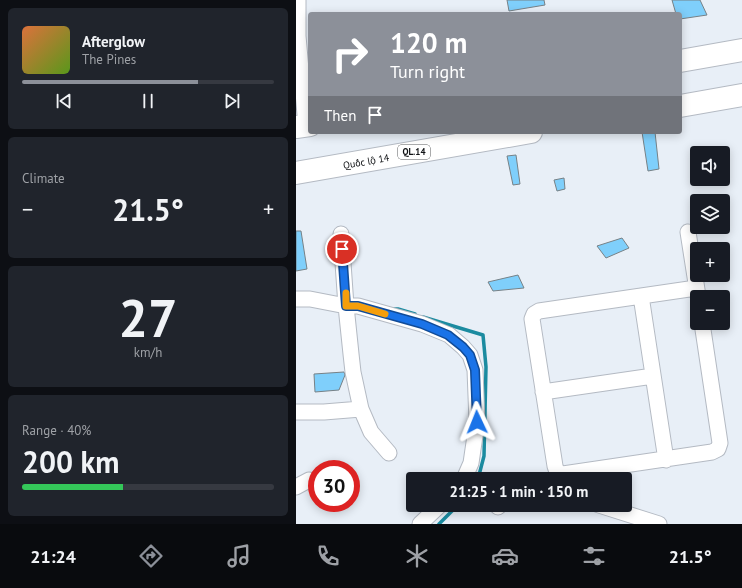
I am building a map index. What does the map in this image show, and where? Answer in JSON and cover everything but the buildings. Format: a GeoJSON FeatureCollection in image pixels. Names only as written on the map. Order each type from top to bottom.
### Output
{"type":"FeatureCollection","features":[{"type":"Feature","properties":{"kind":"highway"},"geometry":{"type":"LineString","coordinates":[[682,61],[742,50]]}},
{"type":"Feature","properties":{"kind":"highway"},"geometry":{"type":"LineString","coordinates":[[682,106],[742,96]]}},
{"type":"Feature","properties":{"kind":"highway","name":"Quốc lộ 14"},"geometry":{"type":"LineString","coordinates":[[296,173],[520,134]]}},
{"type":"Feature","properties":{"kind":"street"},"geometry":{"type":"LineString","coordinates":[[298,0],[297,36],[304,126]]}},
{"type":"Feature","properties":{"kind":"street"},"geometry":{"type":"LineString","coordinates":[[688,232],[697,290]]}},
{"type":"Feature","properties":{"kind":"street"},"geometry":{"type":"LineString","coordinates":[[341,234],[353,372],[361,409],[372,432],[388,453]]}},
{"type":"Feature","properties":{"kind":"street"},"geometry":{"type":"LineString","coordinates":[[555,472],[532,319],[534,314],[539,311],[641,296],[690,292]]}},
{"type":"Feature","properties":{"kind":"street"},"geometry":{"type":"LineString","coordinates":[[641,296],[666,460]]}},
{"type":"Feature","properties":{"kind":"street"},"geometry":{"type":"LineString","coordinates":[[296,300],[346,300],[358,306],[422,324],[448,335],[463,347],[470,355],[475,370],[477,422],[471,463],[467,472]]}},
{"type":"Feature","properties":{"kind":"street"},"geometry":{"type":"LineString","coordinates":[[578,472],[666,460],[712,452],[718,449],[720,443],[703,330]]}},
{"type":"Feature","properties":{"kind":"street"},"geometry":{"type":"LineString","coordinates":[[543,392],[653,376]]}},
{"type":"Feature","properties":{"kind":"street"},"geometry":{"type":"LineString","coordinates":[[296,412],[324,412],[361,409]]}},
{"type":"Feature","properties":{"kind":"street"},"geometry":{"type":"LineString","coordinates":[[420,524],[433,512]]}},
{"type":"Feature","properties":{"kind":"street"},"geometry":{"type":"LineString","coordinates":[[621,512],[659,524]]}},
{"type":"Feature","properties":{"kind":"waterway"},"geometry":{"type":"LineString","coordinates":[[392,309],[398,309],[415,314]]}},
{"type":"Feature","properties":{"kind":"waterway"},"geometry":{"type":"LineString","coordinates":[[423,317],[483,335],[486,367],[484,456],[480,472]]}},
{"type":"Feature","properties":{"kind":"waterway"},"geometry":{"type":"LineString","coordinates":[[439,524],[451,512]]}},
{"type":"Feature","properties":{"kind":"slow traffic"},"geometry":{"type":"LineString","coordinates":[[346,293],[346,306],[358,306],[385,314]]}},
{"type":"Feature","properties":{"kind":"route"},"geometry":{"type":"LineString","coordinates":[[342,249],[346,306],[358,306],[422,324],[448,335],[463,347],[470,355],[475,370],[477,422]]}}]}
